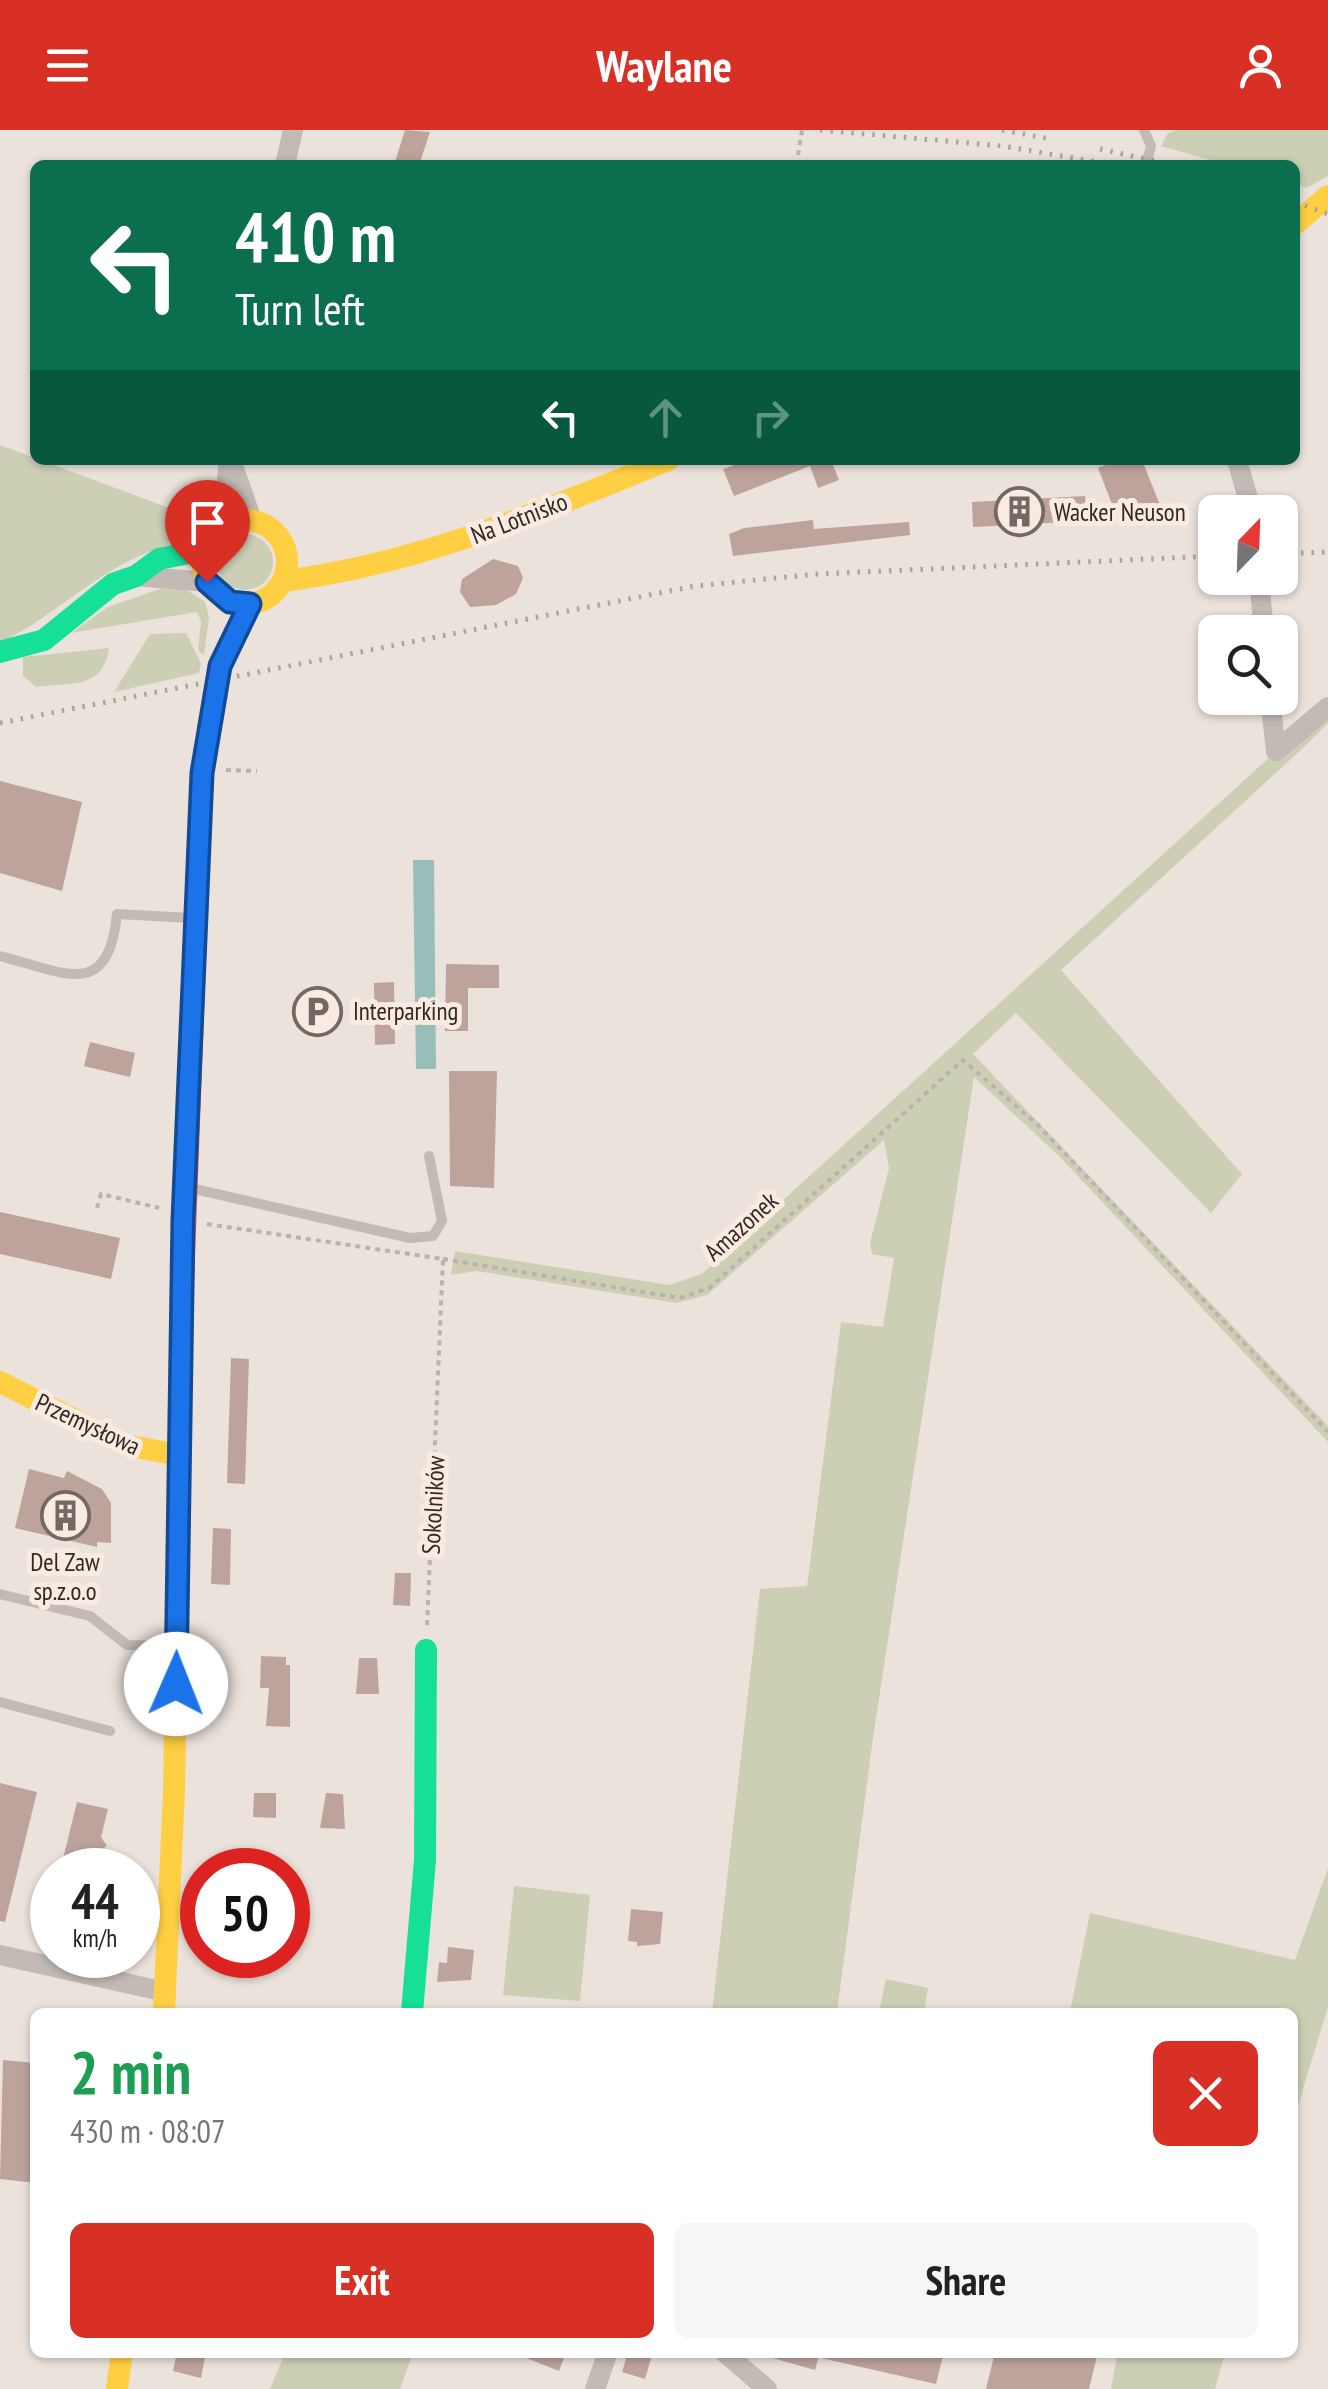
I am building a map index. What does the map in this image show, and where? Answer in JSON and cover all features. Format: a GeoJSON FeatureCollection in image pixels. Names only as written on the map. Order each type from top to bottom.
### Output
{"type":"FeatureCollection","features":[{"type":"Feature","properties":{"kind":"main road"},"geometry":{"type":"LineString","coordinates":[[1300,220],[1328,196]]}},
{"type":"Feature","properties":{"kind":"main road","name":"Na Lotnisko"},"geometry":{"type":"LineString","coordinates":[[283,581],[350,575],[410,559],[612,476],[650,465]]}},
{"type":"Feature","properties":{"kind":"main road"},"geometry":{"type":"LineString","coordinates":[[0,652],[44,640],[113,584],[136,576],[159,558],[204,550],[222,526],[252,520],[274,532],[286,554],[283,581],[274,592],[250,604],[220,666]]}},
{"type":"Feature","properties":{"kind":"main road"},"geometry":{"type":"LineString","coordinates":[[165,2002],[179,1455],[176,1215],[184,1187],[202,773],[220,666],[214,590],[204,550]]}},
{"type":"Feature","properties":{"kind":"main road","name":"Na Lotnisko"},"geometry":{"type":"LineString","coordinates":[[286,554],[368,568]]}},
{"type":"Feature","properties":{"kind":"main road"},"geometry":{"type":"LineString","coordinates":[[214,590],[250,604]]}},
{"type":"Feature","properties":{"kind":"main road","name":"Przemysłowa"},"geometry":{"type":"LineString","coordinates":[[0,1382],[125,1445],[179,1455]]}},
{"type":"Feature","properties":{"kind":"main road"},"geometry":{"type":"LineString","coordinates":[[412,2008],[425,1860],[426,1650]]}},
{"type":"Feature","properties":{"kind":"main road"},"geometry":{"type":"LineString","coordinates":[[117,2389],[121,2358]]}},
{"type":"Feature","properties":{"kind":"street"},"geometry":{"type":"LineString","coordinates":[[286,160],[294,130]]}},
{"type":"Feature","properties":{"kind":"street"},"geometry":{"type":"LineString","coordinates":[[222,526],[229,465]]}},
{"type":"Feature","properties":{"kind":"street"},"geometry":{"type":"LineString","coordinates":[[232,465],[252,520]]}},
{"type":"Feature","properties":{"kind":"street"},"geometry":{"type":"LineString","coordinates":[[1238,465],[1247,495]]}},
{"type":"Feature","properties":{"kind":"street"},"geometry":{"type":"LineString","coordinates":[[136,576],[214,590]]}},
{"type":"Feature","properties":{"kind":"street"},"geometry":{"type":"LineString","coordinates":[[1272,715],[1276,751],[1328,706]]}},
{"type":"Feature","properties":{"kind":"street"},"geometry":{"type":"LineString","coordinates":[[0,1955],[165,2002]]}},
{"type":"Feature","properties":{"kind":"street"},"geometry":{"type":"LineString","coordinates":[[594,2389],[606,2358]]}},
{"type":"Feature","properties":{"kind":"street"},"geometry":{"type":"LineString","coordinates":[[731,2358],[767,2389]]}},
{"type":"Feature","properties":{"kind":"lane"},"geometry":{"type":"LineString","coordinates":[[1144,130],[1150,146],[1147,160]]}},
{"type":"Feature","properties":{"kind":"lane"},"geometry":{"type":"LineString","coordinates":[[0,956],[84,975],[110,958],[117,914],[197,920]]}},
{"type":"Feature","properties":{"kind":"lane"},"geometry":{"type":"LineString","coordinates":[[184,1187],[410,1238],[433,1236],[442,1222],[429,1156]]}},
{"type":"Feature","properties":{"kind":"lane"},"geometry":{"type":"LineString","coordinates":[[0,1594],[90,1616],[127,1645],[176,1646]]}},
{"type":"Feature","properties":{"kind":"lane"},"geometry":{"type":"LineString","coordinates":[[0,1702],[110,1732]]}},
{"type":"Feature","properties":{"kind":"path"},"geometry":{"type":"LineString","coordinates":[[798,155],[802,130]]}},
{"type":"Feature","properties":{"kind":"path","name":"Amazonek"},"geometry":{"type":"LineString","coordinates":[[443,1259],[680,1298],[709,1288],[962,1060],[1038,1126],[1328,1432]]}},
{"type":"Feature","properties":{"kind":"path"},"geometry":{"type":"LineString","coordinates":[[97,1208],[101,1194],[176,1215],[443,1259]]}},
{"type":"Feature","properties":{"kind":"path","name":"Sokolników"},"geometry":{"type":"LineString","coordinates":[[426,1650],[443,1259]]}},
{"type":"Feature","properties":{"kind":"green space"},"geometry":{"type":"Polygon","coordinates":[[[1328,130],[1328,176],[1307,188],[1300,186],[1300,160],[1210,160],[1161,146],[1168,133],[1328,130]]]}},
{"type":"Feature","properties":{"kind":"green space"},"geometry":{"type":"Polygon","coordinates":[[[0,445],[30,456],[30,465],[54,465],[196,518],[170,525],[172,545],[148,552],[104,575],[0,643],[0,445]]]}},
{"type":"Feature","properties":{"kind":"green space"},"geometry":{"type":"Polygon","coordinates":[[[245,534],[265,542],[273,562],[265,582],[245,590],[225,582],[217,562],[225,542],[245,534]]]}},
{"type":"Feature","properties":{"kind":"green space"},"geometry":{"type":"Polygon","coordinates":[[[162,588],[184,588],[205,602],[209,617],[204,655],[198,650],[201,621],[197,612],[71,633],[108,607],[162,588]]]}},
{"type":"Feature","properties":{"kind":"green space"},"geometry":{"type":"Polygon","coordinates":[[[186,633],[201,663],[199,673],[114,692],[150,634],[186,633]]]}},
{"type":"Feature","properties":{"kind":"green space"},"geometry":{"type":"Polygon","coordinates":[[[109,648],[100,671],[83,681],[36,687],[23,676],[23,657],[109,648]]]}},
{"type":"Feature","properties":{"kind":"green space"},"geometry":{"type":"Polygon","coordinates":[[[1328,704],[1328,723],[1302,749],[1061,970],[1242,1174],[1211,1213],[1016,1013],[973,1054],[1328,1426],[1328,1442],[1059,1156],[974,1077],[873,1738],[838,2008],[712,2008],[760,1589],[807,1586],[841,1322],[883,1327],[894,1258],[872,1254],[870,1243],[889,1168],[884,1140],[707,1295],[677,1303],[477,1271],[451,1275],[455,1251],[669,1285],[702,1274],[1328,704]]]}},
{"type":"Feature","properties":{"kind":"green space"},"geometry":{"type":"Polygon","coordinates":[[[1328,1868],[1328,2007],[1298,2106],[1298,2008],[1071,2008],[1090,1913],[1295,1960],[1328,1868]]]}},
{"type":"Feature","properties":{"kind":"green space"},"geometry":{"type":"Polygon","coordinates":[[[514,1886],[590,1895],[580,2001],[503,1995],[514,1886]]]}},
{"type":"Feature","properties":{"kind":"green space"},"geometry":{"type":"Polygon","coordinates":[[[886,1979],[928,1988],[925,2008],[880,2008],[886,1979]]]}},
{"type":"Feature","properties":{"kind":"green space"},"geometry":{"type":"Polygon","coordinates":[[[283,2358],[411,2358],[400,2389],[270,2389],[283,2358]]]}},
{"type":"Feature","properties":{"kind":"green space"},"geometry":{"type":"Polygon","coordinates":[[[1117,2358],[1224,2358],[1215,2389],[1111,2389],[1117,2358]]]}},
{"type":"Feature","properties":{"kind":"water"},"geometry":{"type":"Polygon","coordinates":[[[413,860],[434,860],[436,1069],[416,1069],[413,860]]]}},
{"type":"Feature","properties":{"kind":"building"},"geometry":{"type":"Polygon","coordinates":[[[405,130],[430,132],[421,160],[396,160],[405,130]]]}},
{"type":"Feature","properties":{"kind":"building"},"geometry":{"type":"Polygon","coordinates":[[[734,465],[833,465],[839,480],[818,488],[810,466],[734,496],[723,469],[734,465]]]}},
{"type":"Feature","properties":{"kind":"building"},"geometry":{"type":"Polygon","coordinates":[[[1144,465],[1166,520],[1119,522],[1098,468],[1144,465]]]}},
{"type":"Feature","properties":{"kind":"building","name":"Wacker Neuson"},"geometry":{"type":"Polygon","coordinates":[[[1085,496],[1087,521],[973,527],[972,502],[1085,496]]]}},
{"type":"Feature","properties":{"kind":"building"},"geometry":{"type":"Polygon","coordinates":[[[813,520],[814,529],[909,522],[910,535],[733,556],[729,534],[744,528],[813,520]]]}},
{"type":"Feature","properties":{"kind":"building"},"geometry":{"type":"Polygon","coordinates":[[[493,559],[518,566],[523,578],[516,594],[496,605],[470,607],[460,592],[462,579],[493,559]]]}},
{"type":"Feature","properties":{"kind":"building"},"geometry":{"type":"Polygon","coordinates":[[[0,781],[82,802],[62,891],[0,873],[0,781]]]}},
{"type":"Feature","properties":{"kind":"building"},"geometry":{"type":"Polygon","coordinates":[[[446,964],[499,965],[499,988],[468,988],[468,1031],[445,1031],[446,964]]]}},
{"type":"Feature","properties":{"kind":"building"},"geometry":{"type":"Polygon","coordinates":[[[394,982],[395,1044],[375,1045],[374,983],[394,982]]]}},
{"type":"Feature","properties":{"kind":"building"},"geometry":{"type":"Polygon","coordinates":[[[90,1042],[135,1053],[130,1077],[84,1066],[90,1042]]]}},
{"type":"Feature","properties":{"kind":"building"},"geometry":{"type":"Polygon","coordinates":[[[449,1071],[497,1071],[494,1188],[450,1186],[449,1071]]]}},
{"type":"Feature","properties":{"kind":"building"},"geometry":{"type":"Polygon","coordinates":[[[0,1212],[120,1238],[111,1279],[0,1254],[0,1212]]]}},
{"type":"Feature","properties":{"kind":"building"},"geometry":{"type":"Polygon","coordinates":[[[231,1358],[249,1359],[245,1484],[227,1483],[231,1358]]]}},
{"type":"Feature","properties":{"kind":"building","name":"Del Zaw sp.z.o.o"},"geometry":{"type":"Polygon","coordinates":[[[29,1469],[64,1478],[67,1471],[102,1489],[111,1503],[111,1543],[97,1542],[97,1547],[15,1528],[29,1469]]]}},
{"type":"Feature","properties":{"kind":"building"},"geometry":{"type":"Polygon","coordinates":[[[213,1528],[231,1529],[230,1585],[211,1584],[213,1528]]]}},
{"type":"Feature","properties":{"kind":"building"},"geometry":{"type":"Polygon","coordinates":[[[395,1573],[411,1573],[410,1606],[393,1605],[395,1573]]]}},
{"type":"Feature","properties":{"kind":"building"},"geometry":{"type":"Polygon","coordinates":[[[261,1656],[286,1657],[286,1665],[290,1665],[290,1727],[266,1726],[269,1688],[260,1688],[261,1656]]]}},
{"type":"Feature","properties":{"kind":"building"},"geometry":{"type":"Polygon","coordinates":[[[359,1658],[377,1658],[379,1694],[356,1694],[359,1658]]]}},
{"type":"Feature","properties":{"kind":"building"},"geometry":{"type":"Polygon","coordinates":[[[0,1783],[37,1792],[5,1922],[0,1921],[0,1783]]]}},
{"type":"Feature","properties":{"kind":"building"},"geometry":{"type":"Polygon","coordinates":[[[254,1793],[276,1793],[276,1818],[253,1817],[254,1793]]]}},
{"type":"Feature","properties":{"kind":"building"},"geometry":{"type":"Polygon","coordinates":[[[326,1793],[343,1794],[345,1829],[320,1828],[326,1793]]]}},
{"type":"Feature","properties":{"kind":"building"},"geometry":{"type":"Polygon","coordinates":[[[77,1802],[108,1809],[101,1837],[107,1846],[66,1848],[77,1802]]]}},
{"type":"Feature","properties":{"kind":"building"},"geometry":{"type":"Polygon","coordinates":[[[631,1909],[663,1912],[660,1944],[637,1946],[637,1942],[628,1941],[631,1909]]]}},
{"type":"Feature","properties":{"kind":"building"},"geometry":{"type":"Polygon","coordinates":[[[448,1947],[474,1950],[471,1980],[437,1982],[439,1962],[447,1963],[448,1947]]]}},
{"type":"Feature","properties":{"kind":"building"},"geometry":{"type":"Polygon","coordinates":[[[3,2060],[30,2063],[30,2182],[0,2179],[3,2060]]]}},
{"type":"Feature","properties":{"kind":"building"},"geometry":{"type":"Polygon","coordinates":[[[176,2358],[205,2358],[201,2378],[173,2371],[176,2358]]]}},
{"type":"Feature","properties":{"kind":"building"},"geometry":{"type":"Polygon","coordinates":[[[526,2358],[564,2358],[559,2371],[526,2358]]]}},
{"type":"Feature","properties":{"kind":"building"},"geometry":{"type":"Polygon","coordinates":[[[626,2358],[651,2358],[645,2379],[622,2372],[626,2358]]]}},
{"type":"Feature","properties":{"kind":"building"},"geometry":{"type":"Polygon","coordinates":[[[773,2358],[818,2358],[815,2370],[773,2358]]]}},
{"type":"Feature","properties":{"kind":"building"},"geometry":{"type":"Polygon","coordinates":[[[821,2358],[942,2358],[936,2384],[821,2358]]]}},
{"type":"Feature","properties":{"kind":"building"},"geometry":{"type":"Polygon","coordinates":[[[994,2358],[1097,2358],[1089,2389],[986,2389],[994,2358]]]}},
{"type":"Feature","properties":{"kind":"railway"},"geometry":{"type":"LineString","coordinates":[[820,130],[1002,146],[1086,160]]}},
{"type":"Feature","properties":{"kind":"railway"},"geometry":{"type":"LineString","coordinates":[[1002,130],[1051,139]]}},
{"type":"Feature","properties":{"kind":"railway"},"geometry":{"type":"LineString","coordinates":[[1100,149],[1150,160]]}},
{"type":"Feature","properties":{"kind":"railway"},"geometry":{"type":"LineString","coordinates":[[1300,204],[1328,214]]}},
{"type":"Feature","properties":{"kind":"railway"},"geometry":{"type":"LineString","coordinates":[[1298,553],[1328,552]]}},
{"type":"Feature","properties":{"kind":"railway"},"geometry":{"type":"LineString","coordinates":[[0,723],[695,586],[818,574],[1198,557]]}},
{"type":"Feature","properties":{"kind":"traffic: fast"},"geometry":{"type":"LineString","coordinates":[[0,652],[44,640],[113,584],[136,576],[159,559],[204,550]]}},
{"type":"Feature","properties":{"kind":"traffic: fast"},"geometry":{"type":"LineString","coordinates":[[412,2008],[425,1860],[426,1650]]}},
{"type":"Feature","properties":{"kind":"traffic: slow"},"geometry":{"type":"LineString","coordinates":[[1300,220],[1328,196]]}},
{"type":"Feature","properties":{"kind":"traffic: slow"},"geometry":{"type":"LineString","coordinates":[[283,581],[431,549],[655,465]]}},
{"type":"Feature","properties":{"kind":"traffic: slow"},"geometry":{"type":"LineString","coordinates":[[245,520],[261,523],[275,532],[284,546],[287,562],[284,578],[275,592],[261,601],[245,604],[229,601],[215,592],[206,578],[203,562],[206,546],[215,532],[229,523],[245,520]]}},
{"type":"Feature","properties":{"kind":"traffic: slow"},"geometry":{"type":"LineString","coordinates":[[164,2008],[174,1791],[182,1310]]}},
{"type":"Feature","properties":{"kind":"traffic: slow"},"geometry":{"type":"LineString","coordinates":[[0,1382],[125,1445],[179,1455]]}},
{"type":"Feature","properties":{"kind":"traffic: slow"},"geometry":{"type":"LineString","coordinates":[[117,2389],[121,2358]]}},
{"type":"Feature","properties":{"kind":"traffic: jam"},"geometry":{"type":"LineString","coordinates":[[182,1310],[202,773],[220,666],[250,604]]}},
{"type":"Feature","properties":{"kind":"place","name":"Wacker Neuson"},"geometry":{"type":"Point","coordinates":[1019,512]}},
{"type":"Feature","properties":{"kind":"place","name":"Interparking"},"geometry":{"type":"Point","coordinates":[318,1011]}},
{"type":"Feature","properties":{"kind":"place","name":"Del Zaw sp.z.o.o"},"geometry":{"type":"Point","coordinates":[65,1516]}},
{"type":"Feature","properties":{"kind":"route"},"geometry":{"type":"LineString","coordinates":[[176,1684],[183,1220],[202,773],[220,666],[250,604],[230,602],[207,582]]}}]}
